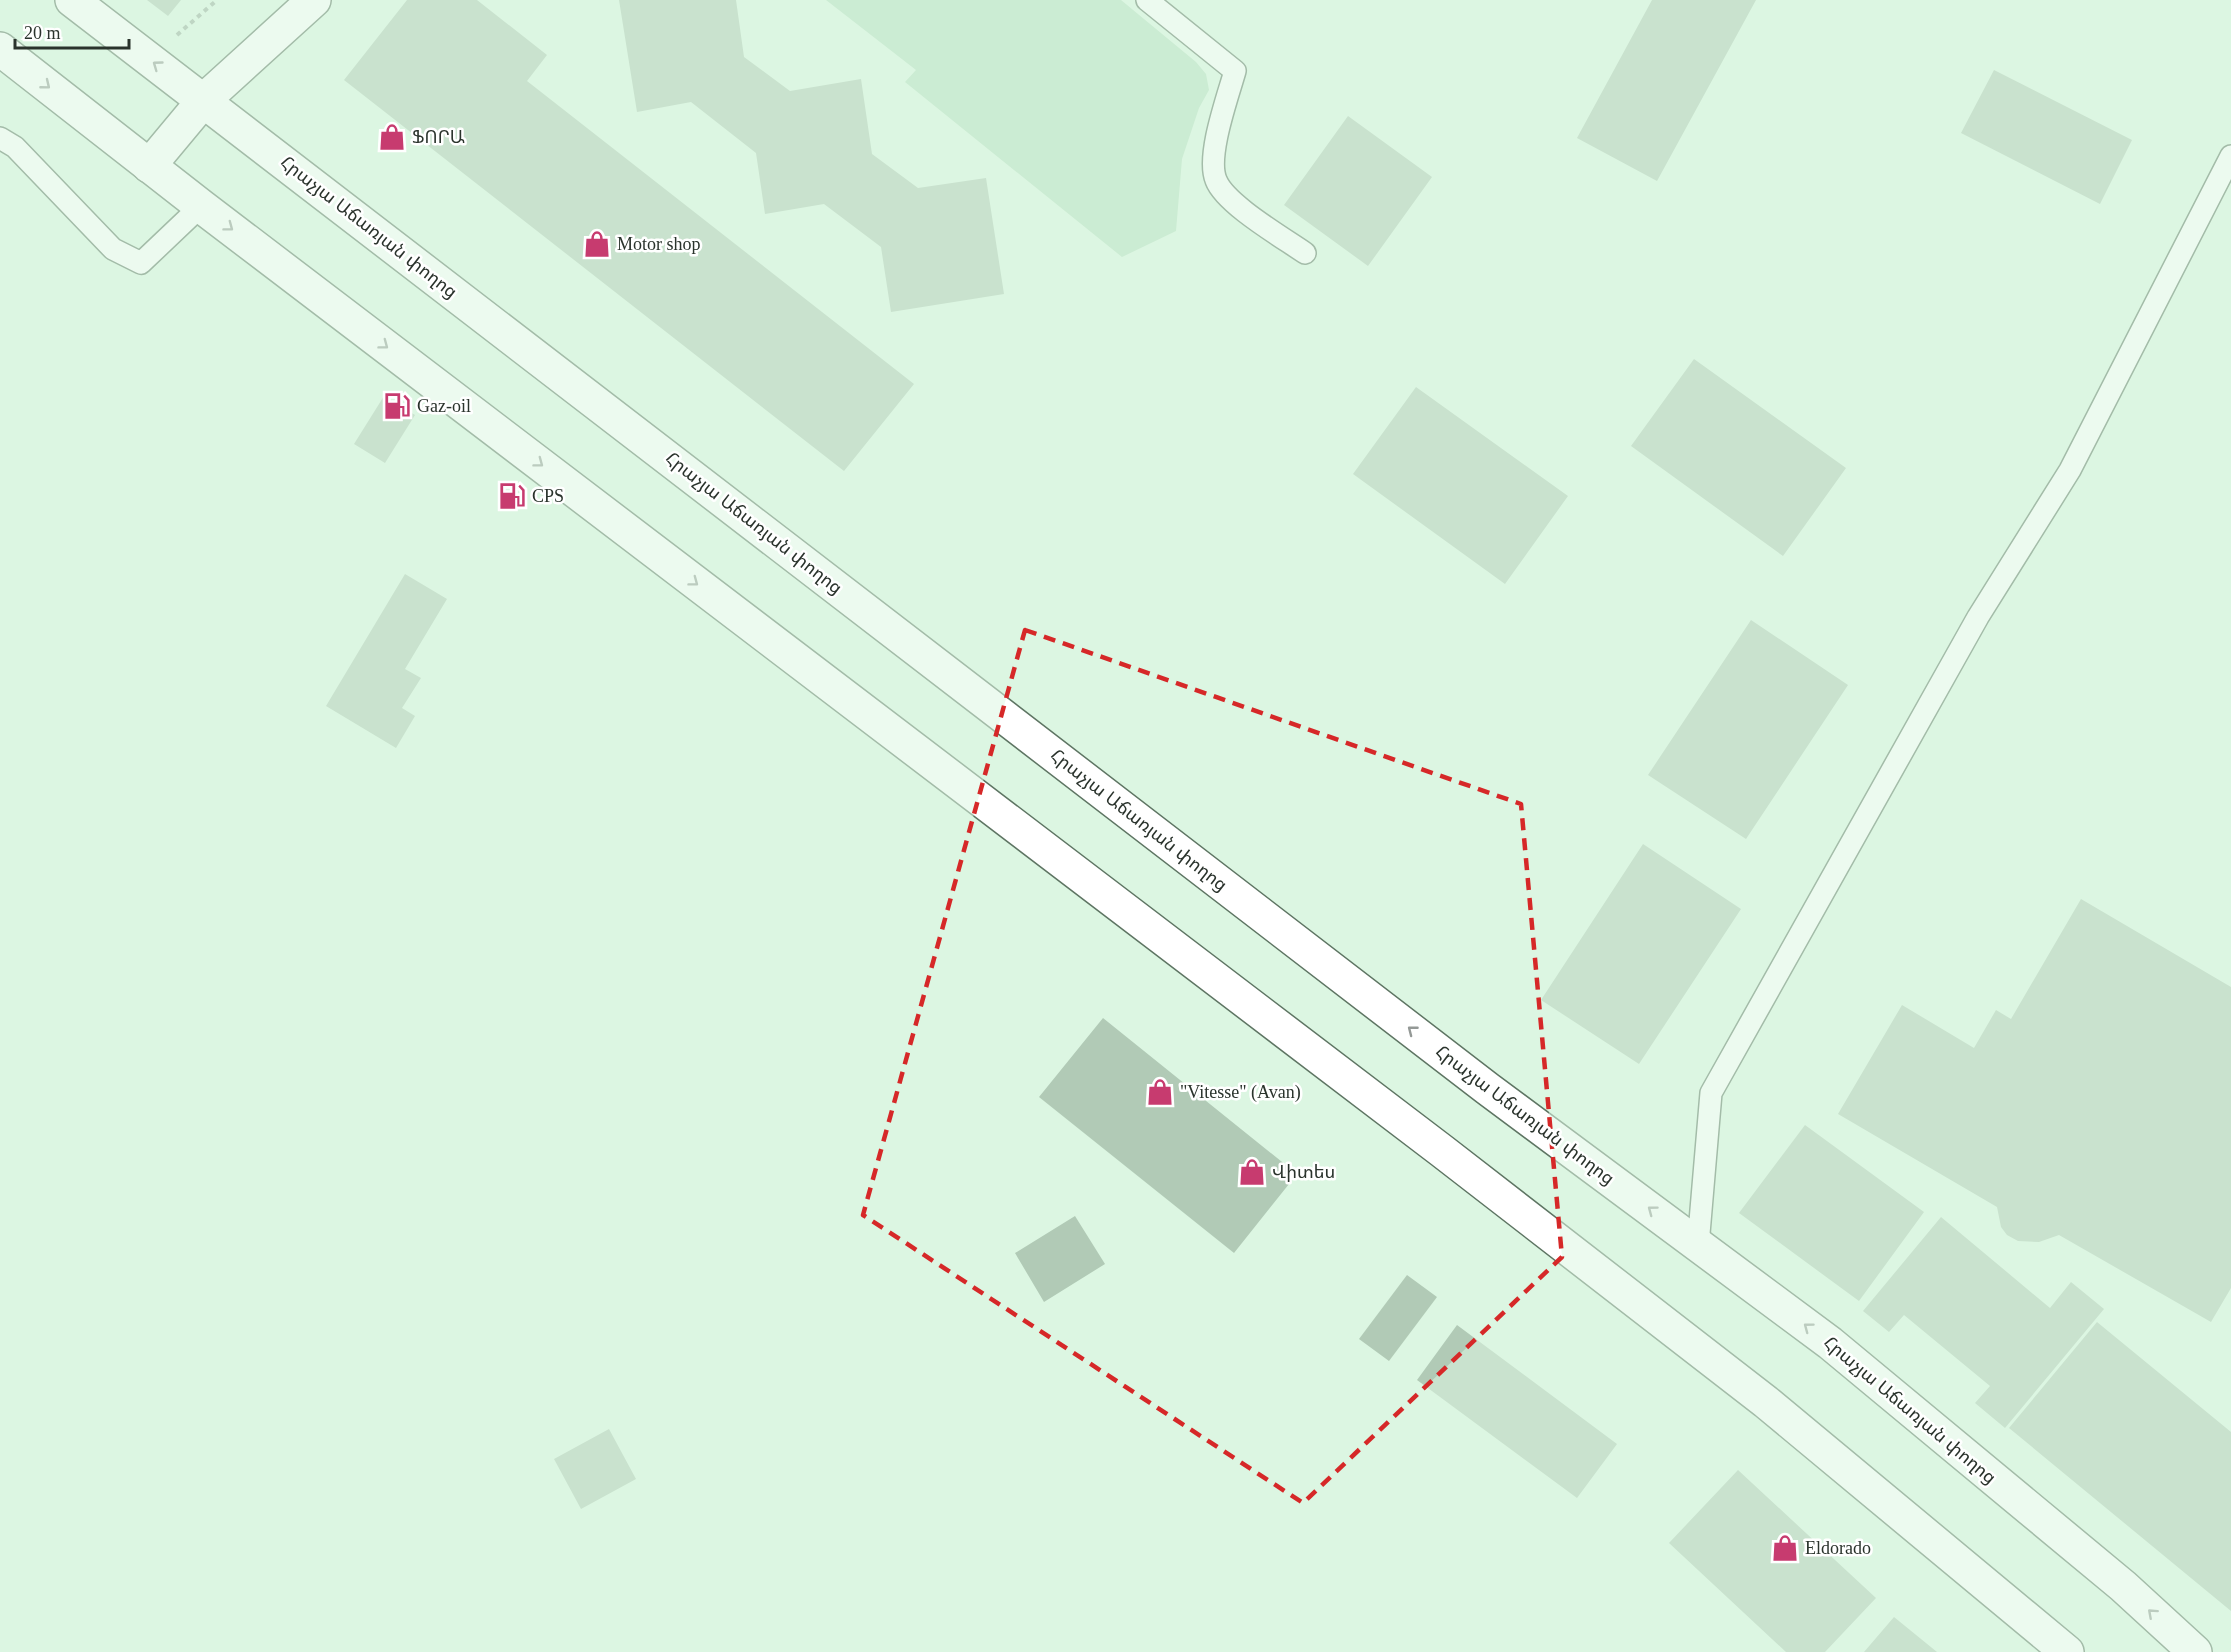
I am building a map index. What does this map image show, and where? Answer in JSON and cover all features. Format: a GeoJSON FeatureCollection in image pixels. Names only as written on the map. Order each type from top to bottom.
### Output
{"type":"FeatureCollection","features":[{"type":"Feature","properties":{"kind":"main road","name":"Հրաչյա Աճառյան փողոց"},"geometry":{"type":"LineString","coordinates":[[72,0],[1479,1082],[1839,1350],[2123,1586],[2195,1652]]}},
{"type":"Feature","properties":{"kind":"main road"},"geometry":{"type":"LineString","coordinates":[[149,166],[204,100],[314,0]]}},
{"type":"Feature","properties":{"kind":"main road"},"geometry":{"type":"LineString","coordinates":[[0,49],[201,206],[1442,1151],[1766,1402],[2067,1652]]}},
{"type":"Feature","properties":{"kind":"lane"},"geometry":{"type":"LineString","coordinates":[[1147,0],[1235,71],[1214,149],[1215,179],[1229,199],[1305,253]]}},
{"type":"Feature","properties":{"kind":"lane"},"geometry":{"type":"LineString","coordinates":[[0,138],[15,147],[112,249],[141,263],[201,206]]}},
{"type":"Feature","properties":{"kind":"lane"},"geometry":{"type":"LineString","coordinates":[[1698,1245],[1712,1093],[1978,617],[2070,470],[2231,156]]}},
{"type":"Feature","properties":{"kind":"path"},"geometry":{"type":"LineString","coordinates":[[175,36],[217,0]]}},
{"type":"Feature","properties":{"kind":"highlighted area"},"geometry":{"type":"Polygon","coordinates":[[[1025,630],[1521,804],[1562,1257],[1303,1503],[863,1215],[1025,630]]]}},
{"type":"Feature","properties":{"kind":"green space"},"geometry":{"type":"Polygon","coordinates":[[[826,0],[1121,0],[1196,62],[1206,74],[1209,90],[1199,108],[1182,159],[1176,231],[1122,257],[905,82],[916,70],[826,0]]]}},
{"type":"Feature","properties":{"kind":"building"},"geometry":{"type":"Polygon","coordinates":[[[147,0],[181,0],[168,16],[147,0]]]}},
{"type":"Feature","properties":{"kind":"building"},"geometry":{"type":"Polygon","coordinates":[[[407,0],[477,0],[547,55],[527,81],[914,384],[844,471],[344,80],[407,0]]]}},
{"type":"Feature","properties":{"kind":"building"},"geometry":{"type":"Polygon","coordinates":[[[619,0],[736,0],[744,57],[790,91],[861,79],[872,154],[918,188],[986,178],[1004,294],[891,312],[881,247],[824,204],[765,214],[756,153],[691,102],[637,112],[619,0]]]}},
{"type":"Feature","properties":{"kind":"building"},"geometry":{"type":"Polygon","coordinates":[[[1652,0],[1756,0],[1657,181],[1577,138],[1652,0]]]}},
{"type":"Feature","properties":{"kind":"building"},"geometry":{"type":"Polygon","coordinates":[[[1994,70],[2132,140],[2100,204],[1961,133],[1994,70]]]}},
{"type":"Feature","properties":{"kind":"building"},"geometry":{"type":"Polygon","coordinates":[[[1348,116],[1432,177],[1368,266],[1284,205],[1348,116]]]}},
{"type":"Feature","properties":{"kind":"building"},"geometry":{"type":"Polygon","coordinates":[[[1694,359],[1846,468],[1783,556],[1631,446],[1694,359]]]}},
{"type":"Feature","properties":{"kind":"building"},"geometry":{"type":"Polygon","coordinates":[[[1416,387],[1568,496],[1505,584],[1353,474],[1416,387]]]}},
{"type":"Feature","properties":{"kind":"building"},"geometry":{"type":"Polygon","coordinates":[[[384,396],[415,415],[385,463],[354,444],[384,396]]]}},
{"type":"Feature","properties":{"kind":"building"},"geometry":{"type":"Polygon","coordinates":[[[405,574],[447,599],[405,669],[421,678],[402,708],[415,716],[396,748],[326,706],[405,574]]]}},
{"type":"Feature","properties":{"kind":"building"},"geometry":{"type":"Polygon","coordinates":[[[1751,620],[1848,685],[1746,839],[1648,775],[1751,620]]]}},
{"type":"Feature","properties":{"kind":"building"},"geometry":{"type":"Polygon","coordinates":[[[1643,844],[1741,909],[1639,1064],[1541,1000],[1643,844]]]}},
{"type":"Feature","properties":{"kind":"building"},"geometry":{"type":"Polygon","coordinates":[[[2081,899],[2231,987],[2231,1288],[2211,1322],[2059,1235],[2039,1242],[2018,1241],[2007,1235],[2001,1227],[1997,1207],[1838,1114],[1902,1005],[1974,1048],[1996,1010],[2011,1019],[2081,899]]]}},
{"type":"Feature","properties":{"kind":"building"},"geometry":{"type":"Polygon","coordinates":[[[1103,1018],[1297,1174],[1234,1253],[1039,1097],[1103,1018]]]}},
{"type":"Feature","properties":{"kind":"building"},"geometry":{"type":"Polygon","coordinates":[[[1805,1125],[1924,1212],[1859,1301],[1739,1213],[1805,1125]]]}},
{"type":"Feature","properties":{"kind":"building"},"geometry":{"type":"Polygon","coordinates":[[[1075,1216],[1105,1264],[1044,1302],[1015,1253],[1075,1216]]]}},
{"type":"Feature","properties":{"kind":"building"},"geometry":{"type":"Polygon","coordinates":[[[1941,1217],[2050,1308],[2071,1282],[2104,1309],[2005,1428],[1975,1403],[1990,1386],[1904,1315],[1889,1332],[1863,1311],[1941,1217]]]}},
{"type":"Feature","properties":{"kind":"building"},"geometry":{"type":"Polygon","coordinates":[[[1407,1275],[1437,1297],[1389,1361],[1359,1339],[1407,1275]]]}},
{"type":"Feature","properties":{"kind":"building"},"geometry":{"type":"Polygon","coordinates":[[[2097,1322],[2231,1432],[2231,1611],[2009,1428],[2097,1322]]]}},
{"type":"Feature","properties":{"kind":"building"},"geometry":{"type":"Polygon","coordinates":[[[1457,1325],[1617,1444],[1577,1498],[1417,1380],[1457,1325]]]}},
{"type":"Feature","properties":{"kind":"building"},"geometry":{"type":"Polygon","coordinates":[[[609,1429],[636,1479],[581,1509],[554,1459],[609,1429]]]}},
{"type":"Feature","properties":{"kind":"building"},"geometry":{"type":"Polygon","coordinates":[[[1738,1470],[1876,1598],[1825,1652],[1786,1652],[1669,1543],[1738,1470]]]}},
{"type":"Feature","properties":{"kind":"building"},"geometry":{"type":"Polygon","coordinates":[[[1894,1617],[1937,1652],[1864,1652],[1894,1617]]]}},
{"type":"Feature","properties":{"kind":"place","name":"ՖՈՐԱ"},"geometry":{"type":"Point","coordinates":[392,137]}},
{"type":"Feature","properties":{"kind":"place","name":"Motor shop"},"geometry":{"type":"Point","coordinates":[597,244]}},
{"type":"Feature","properties":{"kind":"place","name":"Gaz-oil"},"geometry":{"type":"Point","coordinates":[397,406]}},
{"type":"Feature","properties":{"kind":"place","name":"CPS"},"geometry":{"type":"Point","coordinates":[512,496]}},
{"type":"Feature","properties":{"kind":"place","name":"\"Vitesse\" (Avan)"},"geometry":{"type":"Point","coordinates":[1160,1092]}},
{"type":"Feature","properties":{"kind":"place","name":"Վիտես"},"geometry":{"type":"Point","coordinates":[1252,1172]}},
{"type":"Feature","properties":{"kind":"place","name":"Eldorado"},"geometry":{"type":"Point","coordinates":[1785,1548]}}]}
